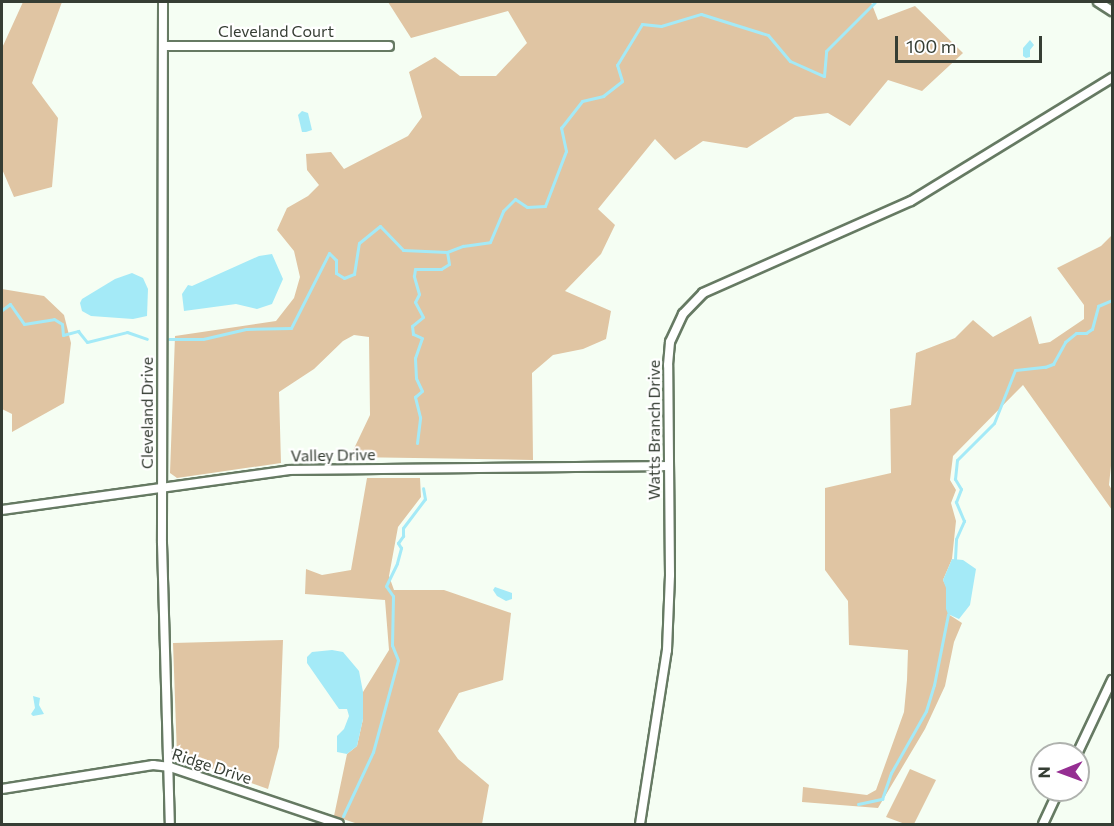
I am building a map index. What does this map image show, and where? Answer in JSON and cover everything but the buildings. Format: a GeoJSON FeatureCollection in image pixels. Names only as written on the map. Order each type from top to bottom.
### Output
{"type":"FeatureCollection","features":[{"type":"Feature","properties":{"kind":"street","name":"Cleveland Drive"},"geometry":{"type":"LineString","coordinates":[[163,2],[162,488],[170,825]]}},
{"type":"Feature","properties":{"kind":"street"},"geometry":{"type":"LineString","coordinates":[[1098,2],[1113,11]]}},
{"type":"Feature","properties":{"kind":"street","name":"Cleveland Court"},"geometry":{"type":"LineString","coordinates":[[163,46],[389,46]]}},
{"type":"Feature","properties":{"kind":"street","name":"Watts Branch Drive"},"geometry":{"type":"LineString","coordinates":[[640,825],[667,650],[670,576],[668,365],[670,342],[683,314],[703,293],[911,201],[1113,78]]}},
{"type":"Feature","properties":{"kind":"street","name":"Valley Drive"},"geometry":{"type":"LineString","coordinates":[[2,510],[289,470],[668,466]]}},
{"type":"Feature","properties":{"kind":"street"},"geometry":{"type":"LineString","coordinates":[[1083,742],[1113,680]]}},
{"type":"Feature","properties":{"kind":"street","name":"Ridge Drive"},"geometry":{"type":"LineString","coordinates":[[2,789],[153,765],[170,767],[339,825]]}},
{"type":"Feature","properties":{"kind":"street"},"geometry":{"type":"LineString","coordinates":[[1043,825],[1054,802]]}},
{"type":"Feature","properties":{"kind":"shaded area"},"geometry":{"type":"Polygon","coordinates":[[[23,2],[62,2],[32,83],[58,118],[52,187],[14,197],[2,169],[2,48],[23,2]]]}},
{"type":"Feature","properties":{"kind":"shaded area"},"geometry":{"type":"Polygon","coordinates":[[[388,2],[871,2],[878,20],[915,6],[963,53],[922,91],[888,80],[850,126],[828,113],[795,117],[747,148],[703,141],[675,160],[655,139],[598,209],[615,225],[601,254],[565,291],[611,311],[606,339],[583,349],[553,355],[532,373],[533,460],[350,457],[370,415],[369,337],[354,335],[343,341],[314,369],[279,392],[281,463],[177,478],[170,473],[175,336],[276,321],[294,298],[300,277],[294,251],[277,230],[287,208],[308,196],[319,185],[307,170],[306,154],[331,152],[344,169],[408,136],[422,117],[409,72],[435,57],[460,76],[496,76],[527,43],[508,11],[411,38],[388,2]]]}},
{"type":"Feature","properties":{"kind":"shaded area"},"geometry":{"type":"Polygon","coordinates":[[[1112,235],[1112,456],[1109,485],[1112,490],[1112,510],[1023,385],[953,456],[950,480],[956,490],[951,503],[956,521],[952,559],[943,580],[947,588],[948,614],[962,623],[954,642],[945,686],[925,729],[878,808],[802,802],[803,787],[867,795],[876,790],[904,712],[907,680],[908,650],[849,645],[848,601],[825,570],[825,488],[891,473],[890,409],[911,405],[916,353],[955,338],[973,320],[993,337],[1031,316],[1039,344],[1050,342],[1084,319],[1084,305],[1057,268],[1101,246],[1112,235]]]}},
{"type":"Feature","properties":{"kind":"shaded area"},"geometry":{"type":"Polygon","coordinates":[[[2,289],[44,296],[64,315],[71,343],[64,403],[12,432],[12,414],[2,409],[2,289]]]}},
{"type":"Feature","properties":{"kind":"shaded area"},"geometry":{"type":"Polygon","coordinates":[[[367,478],[420,478],[421,497],[398,527],[389,576],[394,590],[444,590],[511,613],[503,680],[459,693],[438,731],[458,759],[489,785],[482,824],[358,824],[334,816],[347,754],[357,746],[363,719],[363,692],[389,650],[385,600],[305,594],[306,569],[322,575],[351,570],[367,478]]]}},
{"type":"Feature","properties":{"kind":"shaded area"},"geometry":{"type":"Polygon","coordinates":[[[283,640],[279,747],[268,789],[177,756],[173,643],[283,640]]]}},
{"type":"Feature","properties":{"kind":"shaded area"},"geometry":{"type":"Polygon","coordinates":[[[910,769],[936,780],[914,824],[905,824],[886,817],[910,769]]]}},
{"type":"Feature","properties":{"kind":"water"},"geometry":{"type":"Polygon","coordinates":[[[1030,40],[1034,45],[1030,50],[1030,57],[1026,58],[1023,56],[1023,48],[1030,40]]]}},
{"type":"Feature","properties":{"kind":"water"},"geometry":{"type":"Polygon","coordinates":[[[302,111],[308,113],[312,130],[302,132],[298,115],[302,111]]]}},
{"type":"Feature","properties":{"kind":"water"},"geometry":{"type":"Polygon","coordinates":[[[272,254],[283,279],[272,304],[257,309],[236,304],[184,311],[182,294],[188,285],[192,286],[259,256],[272,254]]]}},
{"type":"Feature","properties":{"kind":"water"},"geometry":{"type":"Polygon","coordinates":[[[132,273],[143,278],[148,289],[147,316],[133,319],[91,316],[82,311],[80,303],[82,299],[115,279],[132,273]]]}},
{"type":"Feature","properties":{"kind":"water"},"geometry":{"type":"Polygon","coordinates":[[[952,559],[963,560],[976,569],[970,605],[959,619],[948,614],[946,609],[946,588],[943,580],[952,559]]]}},
{"type":"Feature","properties":{"kind":"water"},"geometry":{"type":"Polygon","coordinates":[[[495,587],[512,593],[512,599],[506,601],[497,596],[493,590],[495,587]]]}},
{"type":"Feature","properties":{"kind":"water"},"geometry":{"type":"Polygon","coordinates":[[[332,650],[343,652],[359,671],[363,692],[363,719],[357,746],[347,754],[337,752],[337,736],[344,729],[349,716],[347,709],[339,709],[307,663],[307,657],[312,652],[332,650]]]}},
{"type":"Feature","properties":{"kind":"water"},"geometry":{"type":"Polygon","coordinates":[[[33,696],[40,698],[39,705],[44,714],[33,716],[31,714],[35,708],[33,696]]]}},
{"type":"Feature","properties":{"kind":"waterway"},"geometry":{"type":"LineString","coordinates":[[169,339],[203,339],[246,329],[291,328],[329,253],[336,260],[336,273],[344,278],[354,274],[359,243],[380,226],[403,250],[447,252],[463,246],[490,242],[503,211],[515,199],[527,207],[545,206],[566,151],[561,128],[582,101],[603,96],[622,81],[617,65],[642,24],[661,26],[701,14],[768,35],[790,61],[824,76],[826,51],[875,2]]}},
{"type":"Feature","properties":{"kind":"waterway"},"geometry":{"type":"LineString","coordinates":[[417,443],[420,417],[415,397],[422,391],[416,378],[415,358],[422,338],[413,334],[412,326],[423,317],[415,302],[419,294],[414,276],[415,269],[441,269],[449,264],[447,252]]}},
{"type":"Feature","properties":{"kind":"waterway"},"geometry":{"type":"LineString","coordinates":[[955,559],[956,539],[964,521],[956,502],[961,489],[955,479],[957,460],[994,423],[1015,370],[1053,364],[1065,342],[1076,333],[1086,333],[1092,329],[1098,306],[1112,300]]}},
{"type":"Feature","properties":{"kind":"waterway"},"geometry":{"type":"LineString","coordinates":[[2,310],[10,304],[24,324],[54,319],[62,324],[63,335],[78,331],[87,342],[127,332],[147,339]]}},
{"type":"Feature","properties":{"kind":"waterway"},"geometry":{"type":"LineString","coordinates":[[343,816],[373,752],[398,660],[392,645],[393,596],[386,586],[397,563],[401,548],[398,543],[403,536],[403,528],[425,499],[423,488]]}},
{"type":"Feature","properties":{"kind":"waterway"},"geometry":{"type":"LineString","coordinates":[[858,804],[882,799],[891,773],[926,711],[934,685],[948,614]]}}]}
